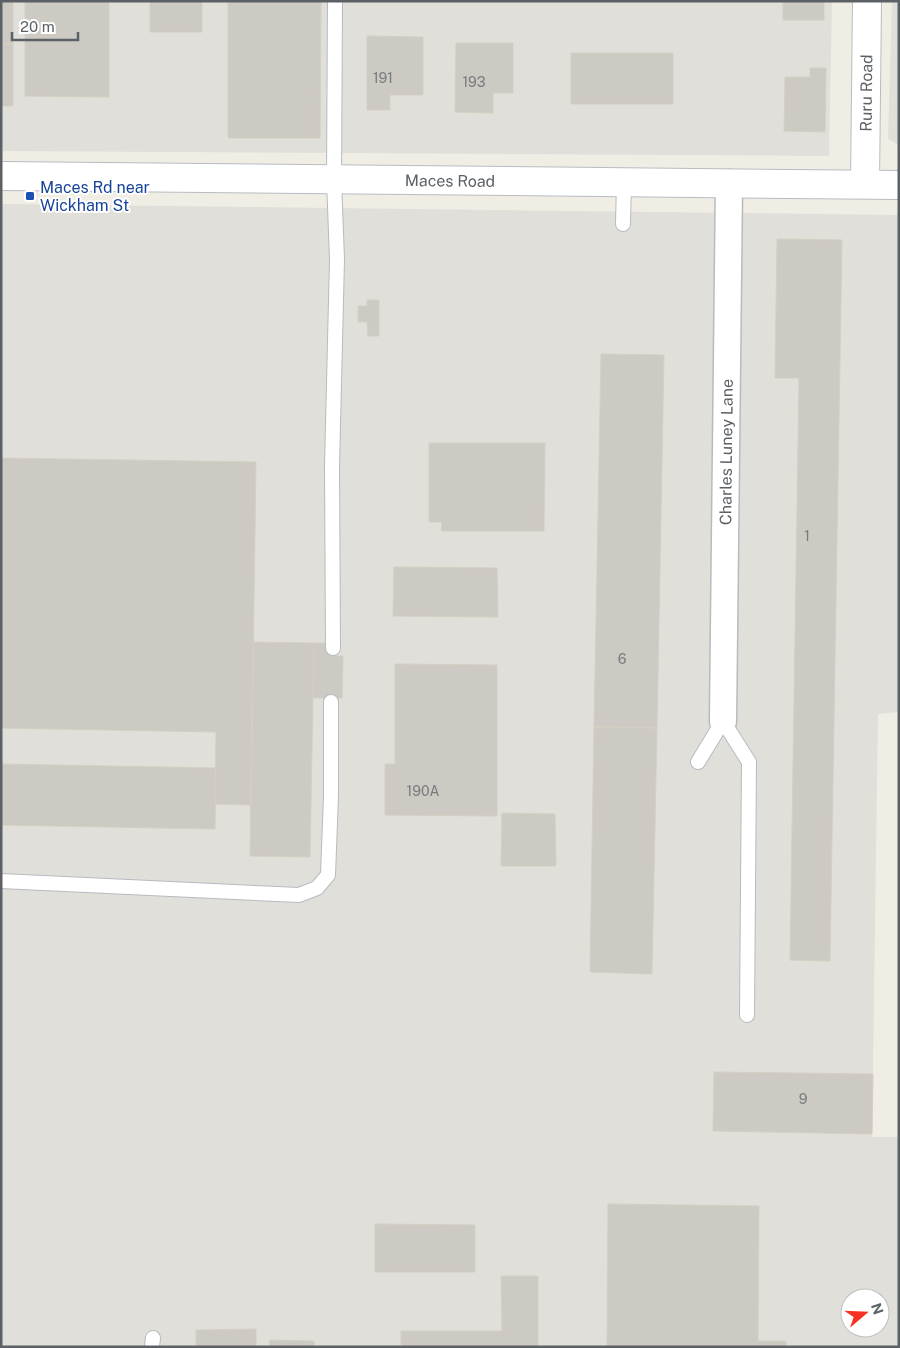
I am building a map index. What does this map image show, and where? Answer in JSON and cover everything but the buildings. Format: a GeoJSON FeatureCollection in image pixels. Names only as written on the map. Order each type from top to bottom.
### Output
{"type":"FeatureCollection","features":[{"type":"Feature","properties":{"kind":"street","name":"Ruru Road"},"geometry":{"type":"LineString","coordinates":[[865,184],[867,1]]}},
{"type":"Feature","properties":{"kind":"street","name":"Maces Road"},"geometry":{"type":"LineString","coordinates":[[1,176],[899,185]]}},
{"type":"Feature","properties":{"kind":"street","name":"Charles Luney Lane"},"geometry":{"type":"LineString","coordinates":[[723,721],[716,640],[720,492],[727,403],[729,183]]}},
{"type":"Feature","properties":{"kind":"lane"},"geometry":{"type":"LineString","coordinates":[[333,648],[332,466],[337,259],[334,180],[335,1]]}},
{"type":"Feature","properties":{"kind":"lane"},"geometry":{"type":"LineString","coordinates":[[623,224],[624,181]]}},
{"type":"Feature","properties":{"kind":"lane"},"geometry":{"type":"LineString","coordinates":[[1,881],[299,895],[317,888],[328,875],[332,702]]}},
{"type":"Feature","properties":{"kind":"lane"},"geometry":{"type":"LineString","coordinates":[[698,762],[723,721],[749,762],[747,1014]]}},
{"type":"Feature","properties":{"kind":"shaded area"},"geometry":{"type":"Polygon","coordinates":[[[1,1],[832,1],[829,156],[1,151],[1,1]]]}},
{"type":"Feature","properties":{"kind":"shaded area"},"geometry":{"type":"Polygon","coordinates":[[[892,1],[899,1],[899,145],[888,139],[892,1]]]}},
{"type":"Feature","properties":{"kind":"shaded area"},"geometry":{"type":"Polygon","coordinates":[[[1,204],[899,215],[899,712],[878,714],[872,1137],[899,1137],[899,1347],[1,1347],[1,204]]]}},
{"type":"Feature","properties":{"kind":"place","name":"Maces Rd near Wickham St"},"geometry":{"type":"Point","coordinates":[30,196]}}]}
